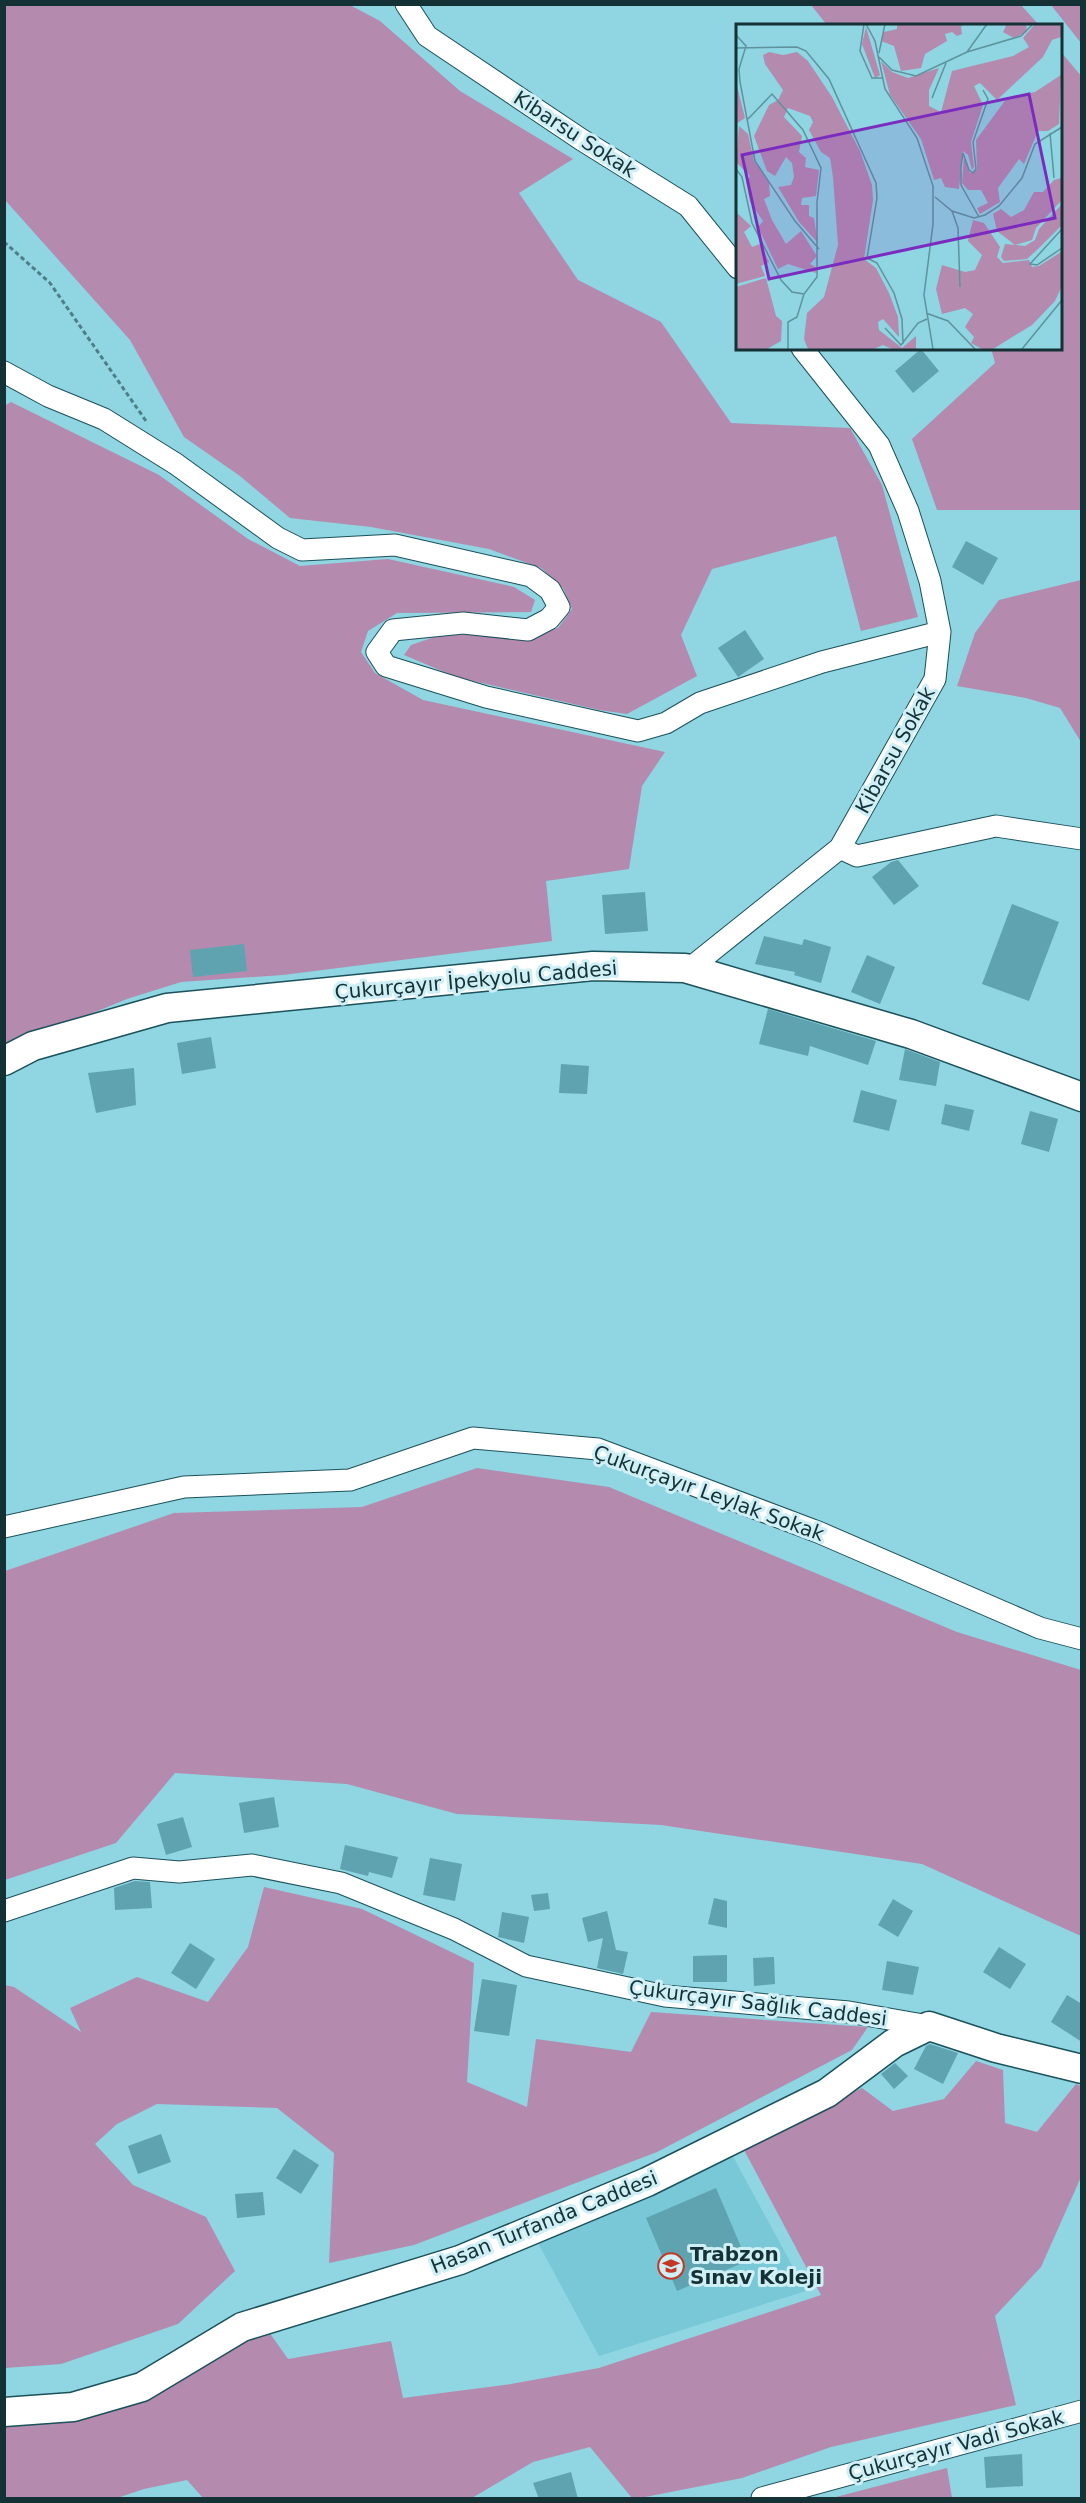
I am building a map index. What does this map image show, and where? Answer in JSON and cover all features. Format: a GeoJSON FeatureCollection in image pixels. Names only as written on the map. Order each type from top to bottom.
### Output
{"type":"FeatureCollection","features":[{"type":"Feature","properties":{"kind":"street","name":"Kibarsu Sokak"},"geometry":{"type":"LineString","coordinates":[[406,4],[427,36],[582,140],[688,206],[736,266]]}},
{"type":"Feature","properties":{"kind":"street","name":"Kibarsu Sokak"},"geometry":{"type":"LineString","coordinates":[[689,969],[840,848],[935,679],[940,632],[930,582],[908,511],[879,445],[804,350]]}},
{"type":"Feature","properties":{"kind":"street"},"geometry":{"type":"LineString","coordinates":[[4,372],[48,396],[104,419],[176,464],[278,538],[302,550],[395,545],[531,576],[550,590],[559,607],[549,619],[528,630],[463,624],[393,630],[376,652],[386,666],[486,697],[638,730],[666,723],[700,704],[822,662],[940,632]]}},
{"type":"Feature","properties":{"kind":"street"},"geometry":{"type":"LineString","coordinates":[[840,848],[857,856],[996,826],[1082,839]]}},
{"type":"Feature","properties":{"kind":"street","name":"Çukurçayır İpekyolu Caddesi"},"geometry":{"type":"LineString","coordinates":[[4,1061],[33,1046],[167,1008],[593,966],[689,969],[911,1035],[1082,1097]]}},
{"type":"Feature","properties":{"kind":"street","name":"Çukurçayır Leylak Sokak"},"geometry":{"type":"LineString","coordinates":[[4,1527],[184,1487],[350,1479],[473,1438],[597,1449],[818,1532],[1040,1628],[1082,1639]]}},
{"type":"Feature","properties":{"kind":"street","name":"Çukurçayır Sağlık Caddesi"},"geometry":{"type":"LineString","coordinates":[[4,1911],[133,1868],[179,1872],[252,1865],[341,1883],[454,1929],[526,1966],[665,1996],[849,2012],[929,2026]]}},
{"type":"Feature","properties":{"kind":"street"},"geometry":{"type":"LineString","coordinates":[[929,2026],[996,2048],[1082,2068]]}},
{"type":"Feature","properties":{"kind":"street","name":"Hasan Turfanda Caddesi"},"geometry":{"type":"LineString","coordinates":[[4,2412],[73,2407],[142,2387],[242,2327],[459,2260],[636,2187],[827,2093],[894,2043],[929,2026]]}},
{"type":"Feature","properties":{"kind":"street","name":"Çukurçayır Vadi Sokak"},"geometry":{"type":"LineString","coordinates":[[762,2499],[1082,2411]]}},
{"type":"Feature","properties":{"kind":"path"},"geometry":{"type":"LineString","coordinates":[[4,242],[50,283],[149,426]]}},
{"type":"Feature","properties":{"kind":"shaded area"},"geometry":{"type":"Polygon","coordinates":[[[348,4],[380,21],[460,91],[573,159],[519,193],[578,280],[661,322],[731,423],[850,428],[882,485],[918,617],[861,631],[836,536],[712,569],[681,635],[697,676],[627,714],[599,710],[456,677],[404,655],[411,645],[443,634],[530,636],[558,628],[572,609],[563,588],[541,568],[489,549],[371,527],[290,518],[240,476],[184,437],[130,340],[5,200],[4,5],[348,4]]]}},
{"type":"Feature","properties":{"kind":"shaded area"},"geometry":{"type":"Polygon","coordinates":[[[811,5],[1021,5],[1038,24],[826,24],[811,5]]]}},
{"type":"Feature","properties":{"kind":"shaded area"},"geometry":{"type":"Polygon","coordinates":[[[1051,5],[1081,5],[1081,43],[1051,5]]]}},
{"type":"Feature","properties":{"kind":"shaded area"},"geometry":{"type":"Polygon","coordinates":[[[1062,53],[1082,77],[1081,510],[937,510],[912,439],[995,363],[992,350],[1062,350],[1062,53]]]}},
{"type":"Feature","properties":{"kind":"shaded area"},"geometry":{"type":"Polygon","coordinates":[[[11,402],[159,475],[248,539],[300,566],[388,559],[514,587],[535,600],[531,612],[397,613],[368,631],[361,652],[375,673],[423,700],[665,752],[642,786],[629,869],[546,881],[552,941],[283,975],[181,982],[127,999],[5,1049],[4,406],[11,402]]]}},
{"type":"Feature","properties":{"kind":"shaded area"},"geometry":{"type":"Polygon","coordinates":[[[1081,580],[1081,742],[1060,708],[1026,698],[957,686],[975,633],[999,600],[1081,580]]]}},
{"type":"Feature","properties":{"kind":"shaded area"},"geometry":{"type":"Polygon","coordinates":[[[477,1468],[609,1487],[957,1632],[1081,1670],[1081,1936],[922,1864],[661,1825],[457,1814],[347,1784],[175,1773],[116,1843],[5,1880],[5,1571],[174,1513],[362,1507],[477,1468]]]}},
{"type":"Feature","properties":{"kind":"shaded area"},"geometry":{"type":"Polygon","coordinates":[[[264,1887],[362,1909],[474,1963],[467,2082],[527,2107],[536,2039],[631,2052],[651,2012],[868,2027],[852,2050],[657,2152],[414,2245],[329,2263],[334,2153],[277,2108],[157,2104],[117,2124],[95,2144],[133,2185],[206,2217],[235,2271],[178,2324],[61,2364],[5,2368],[5,1985],[14,1987],[81,2032],[70,2008],[137,1977],[208,2002],[248,1947],[264,1887]]]}},
{"type":"Feature","properties":{"kind":"shaded area"},"geometry":{"type":"Polygon","coordinates":[[[976,2061],[1003,2070],[1005,2123],[1037,2132],[1076,2084],[1081,2086],[1081,2177],[1041,2267],[995,2316],[1016,2405],[831,2447],[742,2478],[640,2498],[632,2498],[590,2447],[533,2462],[472,2498],[203,2498],[187,2480],[144,2489],[117,2498],[5,2498],[5,2420],[215,2354],[269,2332],[288,2359],[391,2341],[403,2398],[511,2384],[599,2368],[821,2295],[743,2148],[862,2088],[893,2111],[944,2099],[976,2061]]]}},
{"type":"Feature","properties":{"kind":"shaded area","name":"Trabzon Sınav Koleji"},"geometry":{"type":"Polygon","coordinates":[[[730,2151],[806,2291],[599,2356],[537,2241],[730,2151]]]}},
{"type":"Feature","properties":{"kind":"shaded area"},"geometry":{"type":"Polygon","coordinates":[[[947,2468],[952,2498],[832,2498],[947,2468]]]}},
{"type":"Feature","properties":{"kind":"building"},"geometry":{"type":"Polygon","coordinates":[[[922,350],[939,371],[913,393],[895,371],[922,350]]]}},
{"type":"Feature","properties":{"kind":"building"},"geometry":{"type":"Polygon","coordinates":[[[966,541],[998,558],[983,585],[952,567],[966,541]]]}},
{"type":"Feature","properties":{"kind":"building"},"geometry":{"type":"Polygon","coordinates":[[[745,630],[764,659],[738,677],[718,648],[745,630]]]}},
{"type":"Feature","properties":{"kind":"building"},"geometry":{"type":"Polygon","coordinates":[[[898,860],[919,886],[894,905],[872,877],[891,862],[898,860]]]}},
{"type":"Feature","properties":{"kind":"building"},"geometry":{"type":"Polygon","coordinates":[[[645,892],[648,931],[605,934],[602,895],[645,892]]]}},
{"type":"Feature","properties":{"kind":"building"},"geometry":{"type":"Polygon","coordinates":[[[1012,904],[1059,922],[1029,1001],[982,984],[1012,904]]]}},
{"type":"Feature","properties":{"kind":"building"},"geometry":{"type":"Polygon","coordinates":[[[764,936],[802,945],[804,939],[831,947],[821,983],[794,975],[795,972],[755,964],[764,936]]]}},
{"type":"Feature","properties":{"kind":"building"},"geometry":{"type":"Polygon","coordinates":[[[244,944],[247,971],[193,977],[190,950],[244,944]]]}},
{"type":"Feature","properties":{"kind":"building"},"geometry":{"type":"Polygon","coordinates":[[[867,955],[895,967],[880,1004],[851,992],[867,955]]]}},
{"type":"Feature","properties":{"kind":"building"},"geometry":{"type":"Polygon","coordinates":[[[768,1009],[876,1041],[868,1065],[810,1046],[808,1056],[759,1044],[768,1009]]]}},
{"type":"Feature","properties":{"kind":"building"},"geometry":{"type":"Polygon","coordinates":[[[211,1037],[216,1068],[182,1074],[177,1043],[211,1037]]]}},
{"type":"Feature","properties":{"kind":"building"},"geometry":{"type":"Polygon","coordinates":[[[905,1049],[940,1062],[936,1086],[899,1080],[905,1049]]]}},
{"type":"Feature","properties":{"kind":"building"},"geometry":{"type":"Polygon","coordinates":[[[561,1064],[589,1066],[587,1094],[559,1093],[561,1064]]]}},
{"type":"Feature","properties":{"kind":"building"},"geometry":{"type":"Polygon","coordinates":[[[134,1068],[136,1105],[96,1113],[88,1073],[134,1068]]]}},
{"type":"Feature","properties":{"kind":"building"},"geometry":{"type":"Polygon","coordinates":[[[861,1090],[897,1100],[889,1131],[853,1122],[861,1090]]]}},
{"type":"Feature","properties":{"kind":"building"},"geometry":{"type":"Polygon","coordinates":[[[945,1104],[974,1110],[969,1131],[941,1124],[945,1104]]]}},
{"type":"Feature","properties":{"kind":"building"},"geometry":{"type":"Polygon","coordinates":[[[1030,1111],[1058,1119],[1049,1152],[1021,1144],[1030,1111]]]}},
{"type":"Feature","properties":{"kind":"building"},"geometry":{"type":"Polygon","coordinates":[[[274,1797],[279,1827],[244,1833],[239,1803],[274,1797]]]}},
{"type":"Feature","properties":{"kind":"building"},"geometry":{"type":"Polygon","coordinates":[[[183,1817],[192,1847],[166,1855],[157,1824],[183,1817]]]}},
{"type":"Feature","properties":{"kind":"building"},"geometry":{"type":"Polygon","coordinates":[[[345,1845],[398,1857],[392,1878],[369,1872],[368,1876],[340,1869],[345,1845]]]}},
{"type":"Feature","properties":{"kind":"building"},"geometry":{"type":"Polygon","coordinates":[[[430,1858],[462,1864],[455,1901],[423,1895],[430,1858]]]}},
{"type":"Feature","properties":{"kind":"building"},"geometry":{"type":"Polygon","coordinates":[[[135,1881],[150,1882],[152,1908],[115,1910],[114,1888],[135,1881]]]}},
{"type":"Feature","properties":{"kind":"building"},"geometry":{"type":"Polygon","coordinates":[[[548,1893],[550,1909],[534,1911],[531,1895],[548,1893]]]}},
{"type":"Feature","properties":{"kind":"building"},"geometry":{"type":"Polygon","coordinates":[[[714,1898],[727,1901],[727,1928],[708,1924],[714,1898]]]}},
{"type":"Feature","properties":{"kind":"building"},"geometry":{"type":"Polygon","coordinates":[[[893,1899],[913,1911],[898,1937],[878,1925],[893,1899]]]}},
{"type":"Feature","properties":{"kind":"building"},"geometry":{"type":"Polygon","coordinates":[[[607,1911],[616,1950],[628,1952],[623,1974],[597,1968],[603,1938],[588,1942],[582,1918],[607,1911]]]}},
{"type":"Feature","properties":{"kind":"building"},"geometry":{"type":"Polygon","coordinates":[[[502,1912],[529,1917],[524,1943],[498,1937],[502,1912]]]}},
{"type":"Feature","properties":{"kind":"building"},"geometry":{"type":"Polygon","coordinates":[[[190,1943],[215,1959],[196,1989],[171,1973],[190,1943]]]}},
{"type":"Feature","properties":{"kind":"building"},"geometry":{"type":"Polygon","coordinates":[[[999,1947],[1026,1964],[1010,1989],[983,1972],[999,1947]]]}},
{"type":"Feature","properties":{"kind":"building"},"geometry":{"type":"Polygon","coordinates":[[[727,1955],[727,1982],[693,1982],[693,1956],[727,1955]]]}},
{"type":"Feature","properties":{"kind":"building"},"geometry":{"type":"Polygon","coordinates":[[[774,1957],[775,1984],[754,1986],[753,1958],[774,1957]]]}},
{"type":"Feature","properties":{"kind":"building"},"geometry":{"type":"Polygon","coordinates":[[[887,1961],[919,1967],[913,1995],[882,1990],[887,1961]]]}},
{"type":"Feature","properties":{"kind":"building"},"geometry":{"type":"Polygon","coordinates":[[[482,1979],[517,1985],[509,2036],[474,2031],[482,1979]]]}},
{"type":"Feature","properties":{"kind":"building"},"geometry":{"type":"Polygon","coordinates":[[[1067,1995],[1082,2004],[1082,2042],[1051,2022],[1067,1995]]]}},
{"type":"Feature","properties":{"kind":"building"},"geometry":{"type":"Polygon","coordinates":[[[930,2044],[958,2053],[943,2084],[914,2069],[926,2046],[930,2044]]]}},
{"type":"Feature","properties":{"kind":"building"},"geometry":{"type":"Polygon","coordinates":[[[895,2063],[908,2076],[894,2089],[881,2074],[895,2063]]]}},
{"type":"Feature","properties":{"kind":"building"},"geometry":{"type":"Polygon","coordinates":[[[161,2134],[171,2162],[138,2174],[128,2146],[161,2134]]]}},
{"type":"Feature","properties":{"kind":"building"},"geometry":{"type":"Polygon","coordinates":[[[294,2149],[319,2165],[301,2194],[276,2178],[294,2149]]]}},
{"type":"Feature","properties":{"kind":"building"},"geometry":{"type":"Polygon","coordinates":[[[716,2188],[747,2261],[677,2291],[646,2218],[716,2188]]]}},
{"type":"Feature","properties":{"kind":"building"},"geometry":{"type":"Polygon","coordinates":[[[263,2192],[265,2215],[237,2218],[235,2194],[263,2192]]]}},
{"type":"Feature","properties":{"kind":"building"},"geometry":{"type":"Polygon","coordinates":[[[1022,2454],[1023,2486],[986,2488],[984,2457],[1022,2454]]]}},
{"type":"Feature","properties":{"kind":"building"},"geometry":{"type":"Polygon","coordinates":[[[571,2472],[578,2499],[539,2499],[533,2483],[571,2472]]]}},
{"type":"Feature","properties":{"kind":"place","name":"Trabzon Sınav Koleji"},"geometry":{"type":"Point","coordinates":[671,2266]}}]}
